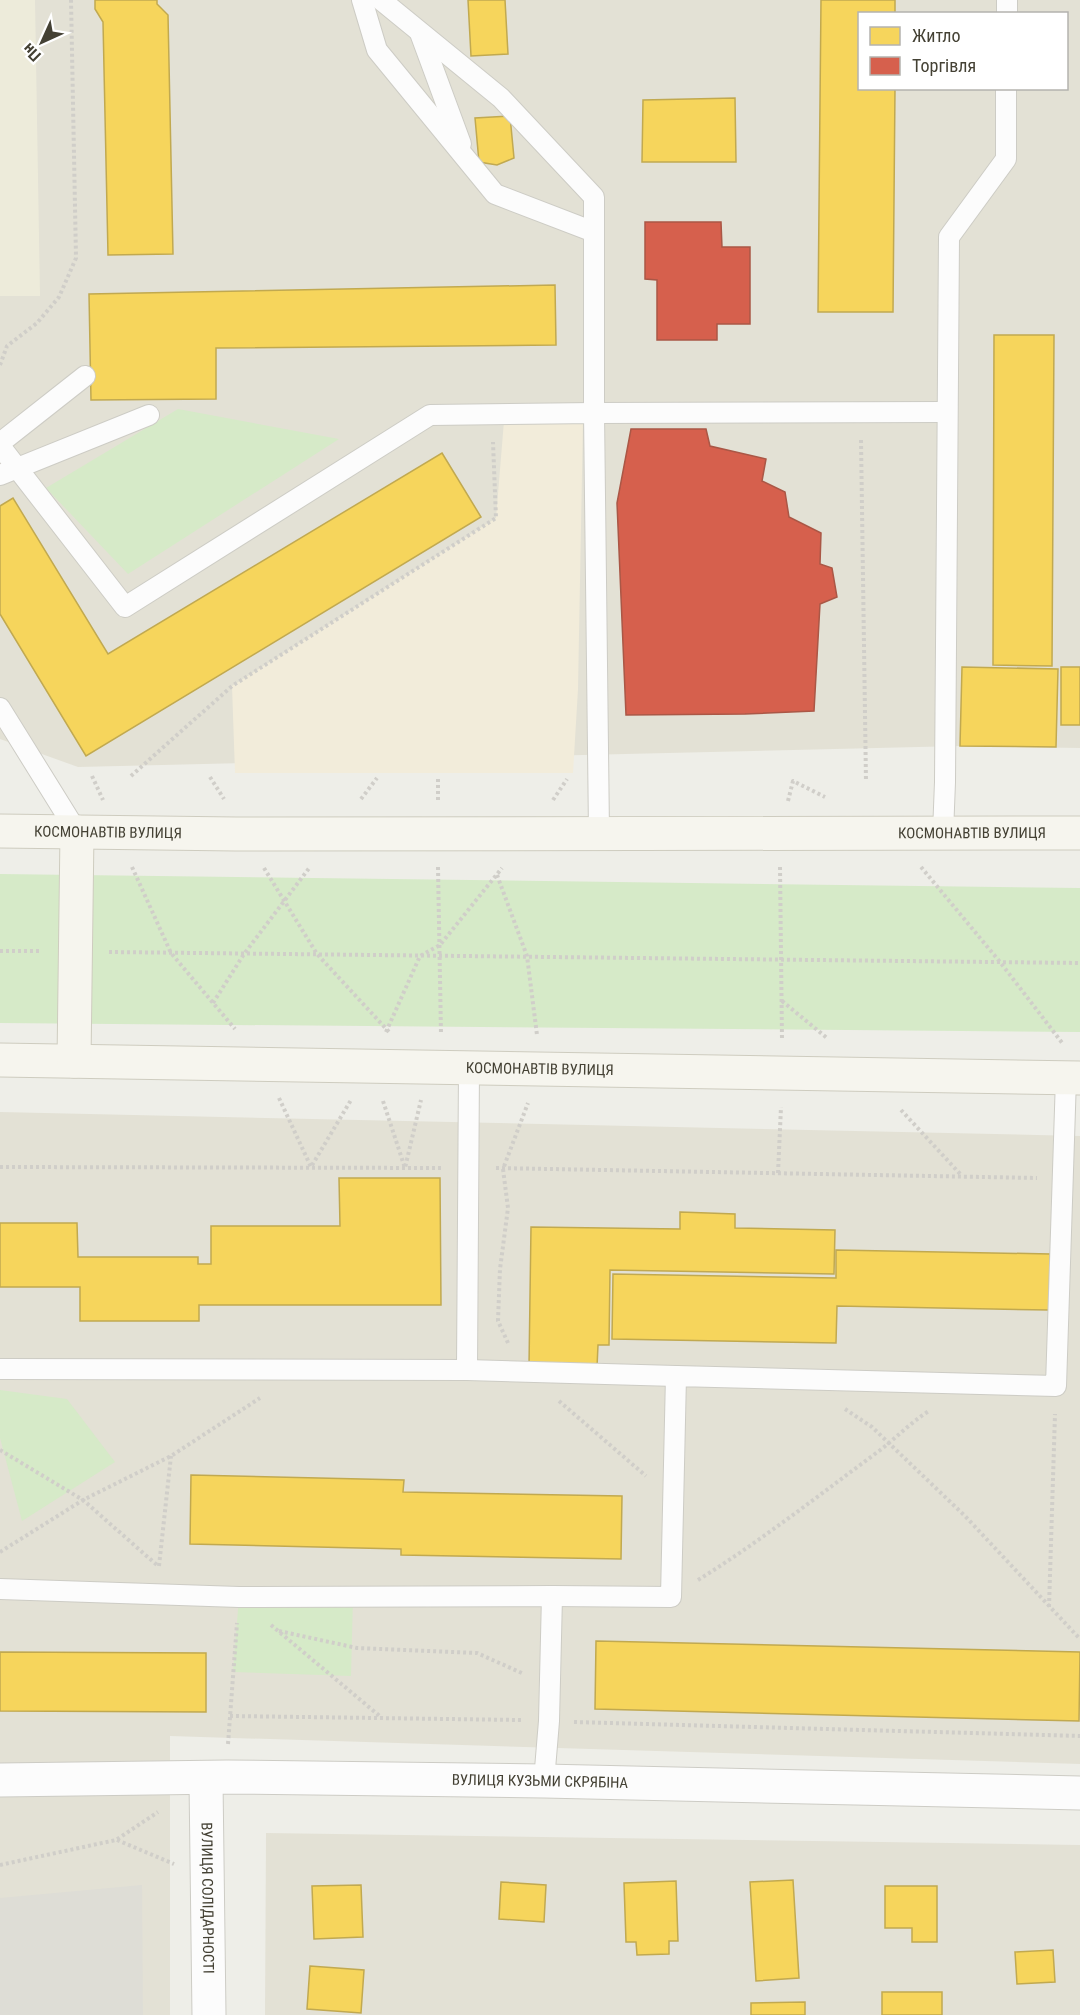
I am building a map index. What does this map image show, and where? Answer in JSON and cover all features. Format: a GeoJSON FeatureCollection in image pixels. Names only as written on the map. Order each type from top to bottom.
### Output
{"type":"FeatureCollection","features":[{"type":"Feature","properties":{"kind":"street","name":"КОСМОНАВТІВ ВУЛИЦЯ"},"geometry":{"type":"LineString","coordinates":[[0,831],[244,834],[336,832],[1080,833]]}},
{"type":"Feature","properties":{"kind":"street"},"geometry":{"type":"LineString","coordinates":[[74,1061],[76,832]]}},
{"type":"Feature","properties":{"kind":"street","name":"КОСМОНАВТІВ ВУЛИЦЯ"},"geometry":{"type":"LineString","coordinates":[[0,1060],[782,1073],[1071,1068]]}},
{"type":"Feature","properties":{"kind":"street","name":"ВУЛИЦЯ КУЗЬМИ СКРЯБІНА"},"geometry":{"type":"LineString","coordinates":[[0,1780],[226,1778],[544,1781],[1080,1793]]}},
{"type":"Feature","properties":{"kind":"street","name":"ВУЛИЦЯ СОЛІДАРНОСТІ"},"geometry":{"type":"LineString","coordinates":[[206,1781],[209,2015]]}},
{"type":"Feature","properties":{"kind":"lane"},"geometry":{"type":"LineString","coordinates":[[362,0],[377,50],[495,194],[594,232]]}},
{"type":"Feature","properties":{"kind":"lane"},"geometry":{"type":"LineString","coordinates":[[381,0],[501,98],[594,197],[599,832]]}},
{"type":"Feature","properties":{"kind":"lane"},"geometry":{"type":"LineString","coordinates":[[419,31],[466,159]]}},
{"type":"Feature","properties":{"kind":"lane"},"geometry":{"type":"LineString","coordinates":[[943,833],[949,237],[1006,159],[1006,90]]}},
{"type":"Feature","properties":{"kind":"lane"},"geometry":{"type":"LineString","coordinates":[[85,376],[0,445],[9,473],[125,607],[430,415],[947,412]]}},
{"type":"Feature","properties":{"kind":"lane"},"geometry":{"type":"LineString","coordinates":[[9,473],[150,415]]}},
{"type":"Feature","properties":{"kind":"lane"},"geometry":{"type":"LineString","coordinates":[[0,708],[76,832]]}},
{"type":"Feature","properties":{"kind":"lane"},"geometry":{"type":"LineString","coordinates":[[447,1067],[468,1168],[466,1370]]}},
{"type":"Feature","properties":{"kind":"lane"},"geometry":{"type":"LineString","coordinates":[[0,1370],[466,1370],[1056,1386],[1063,1178],[1071,1068]]}},
{"type":"Feature","properties":{"kind":"lane"},"geometry":{"type":"LineString","coordinates":[[0,1588],[239,1597],[671,1597],[675,1376]]}},
{"type":"Feature","properties":{"kind":"lane"},"geometry":{"type":"LineString","coordinates":[[544,1781],[549,1721],[552,1596]]}},
{"type":"Feature","properties":{"kind":"path"},"geometry":{"type":"LineString","coordinates":[[0,365],[7,346],[37,323],[59,297],[76,258],[70,0]]}},
{"type":"Feature","properties":{"kind":"path"},"geometry":{"type":"LineString","coordinates":[[860,412],[866,782]]}},
{"type":"Feature","properties":{"kind":"path"},"geometry":{"type":"LineString","coordinates":[[131,776],[232,686],[496,518],[492,414]]}},
{"type":"Feature","properties":{"kind":"path"},"geometry":{"type":"LineString","coordinates":[[92,776],[171,953],[263,1064],[311,1167]]}},
{"type":"Feature","properties":{"kind":"path"},"geometry":{"type":"LineString","coordinates":[[210,777],[317,954],[387,1030],[447,1067]]}},
{"type":"Feature","properties":{"kind":"path"},"geometry":{"type":"LineString","coordinates":[[213,1003],[244,954],[377,778]]}},
{"type":"Feature","properties":{"kind":"path"},"geometry":{"type":"LineString","coordinates":[[405,1168],[447,1067],[440,956],[437,832]]}},
{"type":"Feature","properties":{"kind":"path"},"geometry":{"type":"LineString","coordinates":[[311,1167],[371,1066],[420,956],[440,945],[531,832]]}},
{"type":"Feature","properties":{"kind":"path"},"geometry":{"type":"LineString","coordinates":[[778,1173],[782,1073],[780,832]]}},
{"type":"Feature","properties":{"kind":"path"},"geometry":{"type":"LineString","coordinates":[[892,833],[1000,962],[1071,1068]]}},
{"type":"Feature","properties":{"kind":"path"},"geometry":{"type":"LineString","coordinates":[[497,875],[526,957],[541,1069],[503,1168]]}},
{"type":"Feature","properties":{"kind":"path"},"geometry":{"type":"LineString","coordinates":[[0,951],[1080,963]]}},
{"type":"Feature","properties":{"kind":"path"},"geometry":{"type":"LineString","coordinates":[[371,1066],[405,1168]]}},
{"type":"Feature","properties":{"kind":"path"},"geometry":{"type":"LineString","coordinates":[[0,1167],[503,1168],[1063,1178]]}},
{"type":"Feature","properties":{"kind":"path"},"geometry":{"type":"LineString","coordinates":[[0,1552],[83,1500],[171,1456],[304,1370]]}},
{"type":"Feature","properties":{"kind":"path"},"geometry":{"type":"LineString","coordinates":[[802,1379],[872,1427],[965,1516],[1080,1639]]}},
{"type":"Feature","properties":{"kind":"path"},"geometry":{"type":"LineString","coordinates":[[671,1597],[742,1553],[889,1444],[915,1420],[973,1384]]}},
{"type":"Feature","properties":{"kind":"path"},"geometry":{"type":"LineString","coordinates":[[1049,1606],[1056,1386]]}},
{"type":"Feature","properties":{"kind":"path"},"geometry":{"type":"LineString","coordinates":[[0,1450],[83,1500],[158,1566]]}},
{"type":"Feature","properties":{"kind":"path"},"geometry":{"type":"LineString","coordinates":[[239,1597],[382,1718]]}},
{"type":"Feature","properties":{"kind":"path"},"geometry":{"type":"LineString","coordinates":[[279,1631],[357,1648],[477,1653],[549,1686]]}},
{"type":"Feature","properties":{"kind":"path"},"geometry":{"type":"LineString","coordinates":[[230,1716],[549,1721],[1080,1736]]}},
{"type":"Feature","properties":{"kind":"path"},"geometry":{"type":"LineString","coordinates":[[0,1865],[116,1840],[161,1810]]}},
{"type":"Feature","properties":{"kind":"path"},"geometry":{"type":"LineString","coordinates":[[116,1840],[208,1877]]}},
{"type":"Feature","properties":{"kind":"shaded area"},"geometry":{"type":"Polygon","coordinates":[[[0,0],[1080,0],[1080,748],[960,746],[78,767],[0,739],[0,0]]]}},
{"type":"Feature","properties":{"kind":"shaded area"},"geometry":{"type":"Polygon","coordinates":[[[0,0],[35,0],[40,296],[0,296],[0,0]]]}},
{"type":"Feature","properties":{"kind":"shaded area"},"geometry":{"type":"Polygon","coordinates":[[[583,419],[578,689],[573,773],[235,773],[232,686],[496,518],[504,421],[583,419]]]}},
{"type":"Feature","properties":{"kind":"shaded area"},"geometry":{"type":"Polygon","coordinates":[[[0,1112],[1080,1136],[1080,1764],[170,1736],[170,2015],[0,2015],[0,1112]]]}},
{"type":"Feature","properties":{"kind":"shaded area"},"geometry":{"type":"Polygon","coordinates":[[[266,1833],[1080,1845],[1080,2015],[265,2015],[266,1833]]]}},
{"type":"Feature","properties":{"kind":"shaded area"},"geometry":{"type":"Polygon","coordinates":[[[142,1885],[143,2015],[0,2015],[0,1898],[142,1885]]]}},
{"type":"Feature","properties":{"kind":"green space"},"geometry":{"type":"Polygon","coordinates":[[[178,409],[339,439],[128,574],[46,488],[178,409]]]}},
{"type":"Feature","properties":{"kind":"green space"},"geometry":{"type":"Polygon","coordinates":[[[0,874],[1080,888],[1080,1032],[0,1023],[0,874]]]}},
{"type":"Feature","properties":{"kind":"green space"},"geometry":{"type":"Polygon","coordinates":[[[0,1390],[67,1399],[115,1462],[22,1521],[0,1438],[0,1390]]]}},
{"type":"Feature","properties":{"kind":"green space"},"geometry":{"type":"Polygon","coordinates":[[[239,1597],[353,1597],[351,1676],[233,1672],[239,1597]]]}},
{"type":"Feature","properties":{"kind":"building: Житло"},"geometry":{"type":"Polygon","coordinates":[[[95,0],[157,0],[157,4],[168,15],[173,254],[108,255],[103,22],[95,9],[95,0]]]}},
{"type":"Feature","properties":{"kind":"building: Житло"},"geometry":{"type":"Polygon","coordinates":[[[468,0],[505,0],[508,54],[471,56],[468,0]]]}},
{"type":"Feature","properties":{"kind":"building: Житло"},"geometry":{"type":"Polygon","coordinates":[[[821,0],[895,0],[895,12],[858,12],[858,90],[895,90],[893,312],[818,312],[821,0]]]}},
{"type":"Feature","properties":{"kind":"building: Житло"},"geometry":{"type":"Polygon","coordinates":[[[735,98],[736,162],[642,162],[643,100],[735,98]]]}},
{"type":"Feature","properties":{"kind":"building: Житло"},"geometry":{"type":"Polygon","coordinates":[[[510,116],[514,158],[497,165],[479,162],[475,118],[510,116]]]}},
{"type":"Feature","properties":{"kind":"building: Житло"},"geometry":{"type":"Polygon","coordinates":[[[555,285],[556,345],[216,348],[216,399],[91,400],[89,294],[555,285]]]}},
{"type":"Feature","properties":{"kind":"building: Житло"},"geometry":{"type":"Polygon","coordinates":[[[994,335],[1054,335],[1052,666],[993,665],[994,335]]]}},
{"type":"Feature","properties":{"kind":"building: Житло"},"geometry":{"type":"Polygon","coordinates":[[[442,453],[481,517],[86,756],[0,614],[0,506],[13,498],[108,654],[442,453]]]}},
{"type":"Feature","properties":{"kind":"building: Житло"},"geometry":{"type":"Polygon","coordinates":[[[962,667],[1058,669],[1056,747],[960,746],[962,667]]]}},
{"type":"Feature","properties":{"kind":"building: Житло"},"geometry":{"type":"Polygon","coordinates":[[[1061,667],[1080,667],[1080,725],[1061,725],[1061,667]]]}},
{"type":"Feature","properties":{"kind":"building: Житло"},"geometry":{"type":"Polygon","coordinates":[[[339,1178],[440,1178],[441,1305],[199,1305],[199,1321],[80,1321],[80,1287],[0,1287],[0,1223],[77,1223],[78,1257],[198,1257],[198,1264],[211,1264],[211,1226],[340,1226],[339,1178]]]}},
{"type":"Feature","properties":{"kind":"building: Житло"},"geometry":{"type":"Polygon","coordinates":[[[680,1212],[735,1214],[735,1228],[835,1230],[834,1274],[610,1270],[609,1345],[598,1345],[597,1367],[529,1366],[531,1227],[680,1229],[680,1212]]]}},
{"type":"Feature","properties":{"kind":"building: Житло"},"geometry":{"type":"Polygon","coordinates":[[[836,1250],[1050,1254],[1049,1310],[837,1306],[836,1343],[612,1339],[613,1274],[836,1278],[836,1250]]]}},
{"type":"Feature","properties":{"kind":"building: Житло"},"geometry":{"type":"Polygon","coordinates":[[[191,1475],[404,1480],[403,1492],[622,1496],[621,1559],[401,1555],[401,1549],[190,1544],[191,1475]]]}},
{"type":"Feature","properties":{"kind":"building: Житло"},"geometry":{"type":"Polygon","coordinates":[[[596,1641],[1080,1652],[1079,1721],[595,1709],[596,1641]]]}},
{"type":"Feature","properties":{"kind":"building: Житло"},"geometry":{"type":"Polygon","coordinates":[[[0,1652],[206,1653],[206,1712],[0,1711],[0,1652]]]}},
{"type":"Feature","properties":{"kind":"building: Житло"},"geometry":{"type":"Polygon","coordinates":[[[793,1880],[799,1978],[756,1981],[750,1882],[793,1880]]]}},
{"type":"Feature","properties":{"kind":"building: Житло"},"geometry":{"type":"Polygon","coordinates":[[[676,1881],[678,1941],[669,1941],[669,1954],[637,1955],[636,1942],[626,1942],[624,1883],[676,1881]]]}},
{"type":"Feature","properties":{"kind":"building: Житло"},"geometry":{"type":"Polygon","coordinates":[[[501,1882],[546,1885],[544,1922],[499,1919],[501,1882]]]}},
{"type":"Feature","properties":{"kind":"building: Житло"},"geometry":{"type":"Polygon","coordinates":[[[361,1885],[363,1937],[314,1939],[312,1886],[361,1885]]]}},
{"type":"Feature","properties":{"kind":"building: Житло"},"geometry":{"type":"Polygon","coordinates":[[[885,1886],[937,1886],[937,1942],[912,1942],[912,1928],[885,1928],[885,1886]]]}},
{"type":"Feature","properties":{"kind":"building: Житло"},"geometry":{"type":"Polygon","coordinates":[[[1053,1950],[1055,1982],[1017,1984],[1015,1952],[1053,1950]]]}},
{"type":"Feature","properties":{"kind":"building: Житло"},"geometry":{"type":"Polygon","coordinates":[[[310,1966],[364,1970],[361,2013],[307,2009],[310,1966]]]}},
{"type":"Feature","properties":{"kind":"building: Житло"},"geometry":{"type":"Polygon","coordinates":[[[882,1992],[942,1992],[942,2015],[882,2015],[882,1992]]]}},
{"type":"Feature","properties":{"kind":"building: Житло"},"geometry":{"type":"Polygon","coordinates":[[[805,2002],[805,2015],[751,2015],[751,2003],[805,2002]]]}},
{"type":"Feature","properties":{"kind":"building: Торгівля"},"geometry":{"type":"Polygon","coordinates":[[[645,222],[721,222],[722,247],[750,247],[750,324],[717,324],[717,340],[657,340],[657,280],[645,279],[645,222]]]}},
{"type":"Feature","properties":{"kind":"building: Торгівля"},"geometry":{"type":"Polygon","coordinates":[[[631,429],[706,429],[710,446],[766,459],[762,481],[785,492],[789,517],[821,533],[820,564],[832,568],[837,597],[820,604],[814,711],[626,715],[617,503],[631,429]]]}}]}
